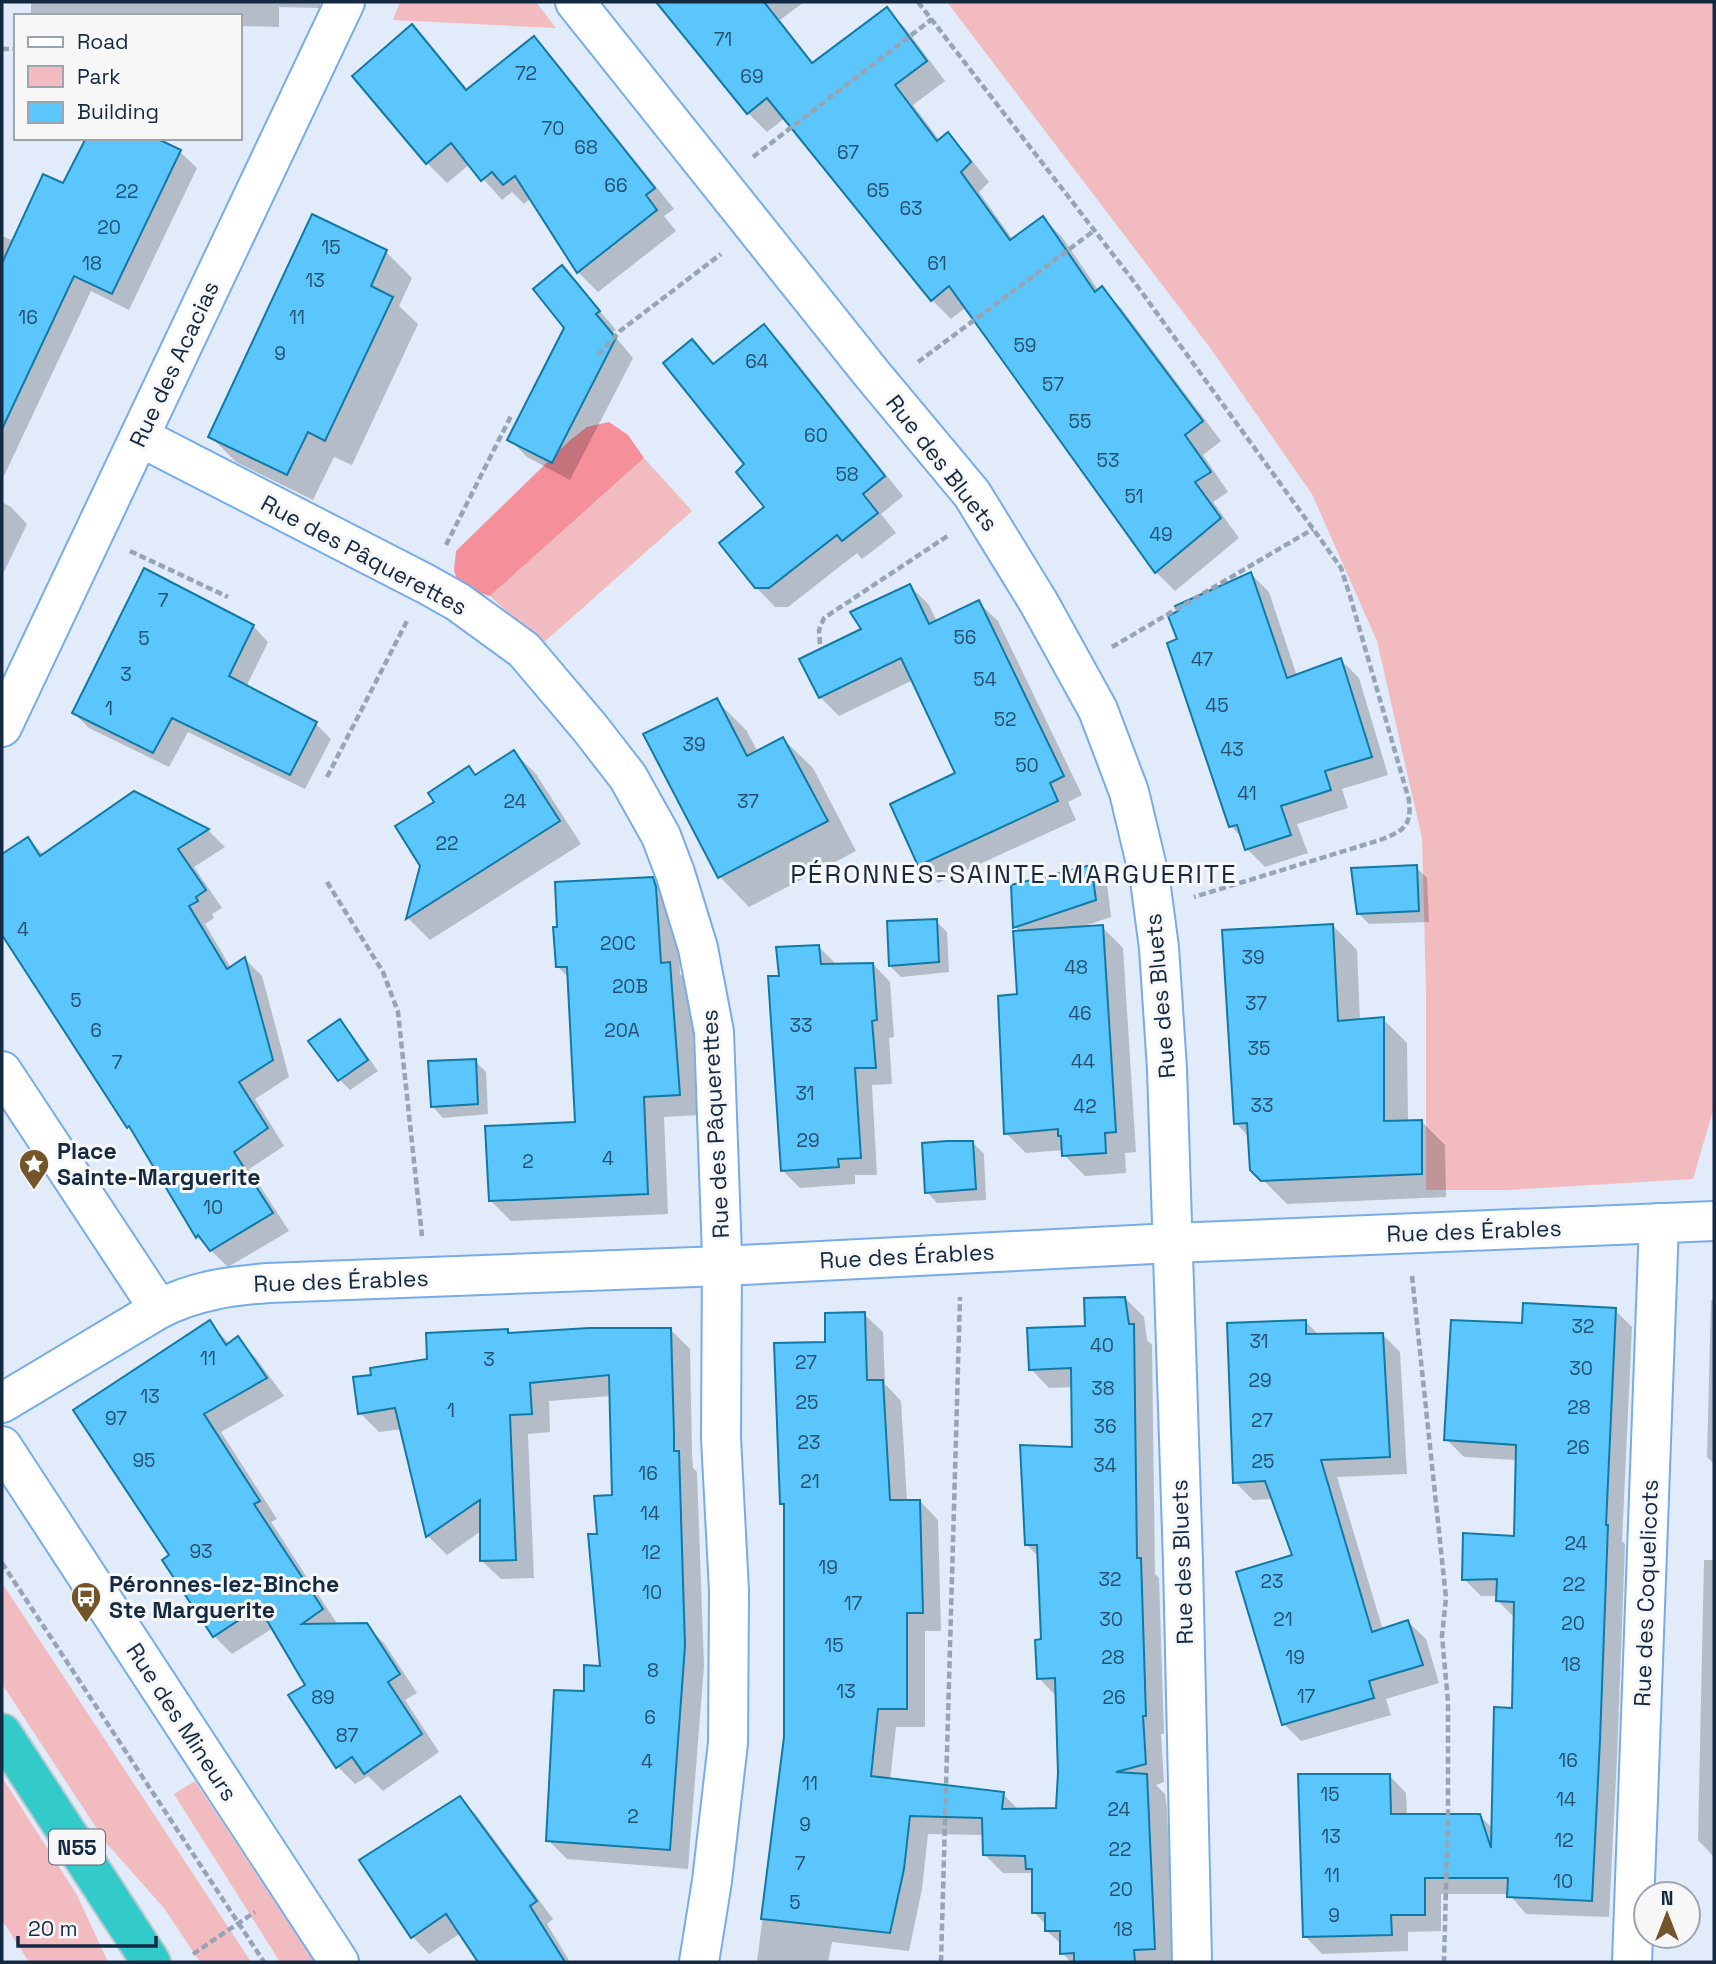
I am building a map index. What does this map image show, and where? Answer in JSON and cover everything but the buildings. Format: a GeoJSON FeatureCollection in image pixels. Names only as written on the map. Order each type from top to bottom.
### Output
{"type":"FeatureCollection","features":[{"type":"Feature","properties":{"kind":"highway","name":"N55"},"geometry":{"type":"LineString","coordinates":[[2,1733],[151,1962]]}},
{"type":"Feature","properties":{"kind":"street","name":"Rue des Acacias"},"geometry":{"type":"LineString","coordinates":[[2,727],[345,2]]}},
{"type":"Feature","properties":{"kind":"street","name":"Rue des Bluets"},"geometry":{"type":"LineString","coordinates":[[575,2],[972,494],[1039,603],[1098,710],[1129,792],[1143,847],[1154,909],[1167,1069],[1192,1962]]}},
{"type":"Feature","properties":{"kind":"street","name":"Rue des Pâquerettes"},"geometry":{"type":"LineString","coordinates":[[140,437],[426,584],[458,602],[524,650],[628,776],[661,835],[675,873],[698,948],[713,1032],[722,1266],[721,1438],[729,1591],[728,1743],[712,1881],[699,1962]]}},
{"type":"Feature","properties":{"kind":"street"},"geometry":{"type":"LineString","coordinates":[[2,1071],[159,1309],[2,1403]]}},
{"type":"Feature","properties":{"kind":"street","name":"Rue des Érables"},"geometry":{"type":"LineString","coordinates":[[159,1309],[182,1297],[236,1285],[1714,1221]]}},
{"type":"Feature","properties":{"kind":"street","name":"Rue des Coquelicots"},"geometry":{"type":"LineString","coordinates":[[1632,1962],[1659,1223]]}},
{"type":"Feature","properties":{"kind":"street","name":"Rue des Mineurs"},"geometry":{"type":"LineString","coordinates":[[2,1446],[339,1962]]}},
{"type":"Feature","properties":{"kind":"path"},"geometry":{"type":"LineString","coordinates":[[918,2],[1095,230],[1341,568],[1409,800],[1409,821],[1400,832],[1154,909]]}},
{"type":"Feature","properties":{"kind":"path"},"geometry":{"type":"LineString","coordinates":[[719,183],[932,19]]}},
{"type":"Feature","properties":{"kind":"path"},"geometry":{"type":"LineString","coordinates":[[598,355],[620,331],[755,228]]}},
{"type":"Feature","properties":{"kind":"path"},"geometry":{"type":"LineString","coordinates":[[884,387],[1095,230]]}},
{"type":"Feature","properties":{"kind":"path"},"geometry":{"type":"LineString","coordinates":[[820,644],[819,630],[824,618],[984,512]]}},
{"type":"Feature","properties":{"kind":"path"},"geometry":{"type":"LineString","coordinates":[[1074,668],[1313,529]]}},
{"type":"Feature","properties":{"kind":"path"},"geometry":{"type":"LineString","coordinates":[[93,534],[228,597]]}},
{"type":"Feature","properties":{"kind":"path"},"geometry":{"type":"LineString","coordinates":[[327,882],[383,972],[398,1012],[426,1278]]}},
{"type":"Feature","properties":{"kind":"path"},"geometry":{"type":"LineString","coordinates":[[1407,1234],[1446,1598],[1442,1636],[1448,1702],[1444,1962]]}},
{"type":"Feature","properties":{"kind":"path"},"geometry":{"type":"LineString","coordinates":[[941,1962],[961,1254]]}},
{"type":"Feature","properties":{"kind":"path"},"geometry":{"type":"LineString","coordinates":[[2,1563],[264,1962]]}},
{"type":"Feature","properties":{"kind":"path"},"geometry":{"type":"LineString","coordinates":[[192,1954],[290,1889]]}},
{"type":"Feature","properties":{"kind":"green space"},"geometry":{"type":"Polygon","coordinates":[[[400,2],[536,2],[556,28],[393,20],[400,2]]]}},
{"type":"Feature","properties":{"kind":"green space"},"geometry":{"type":"Polygon","coordinates":[[[947,2],[1714,2],[1714,1107],[1693,1179],[1509,1190],[1426,1190],[1426,988],[1422,838],[1377,641],[1312,494],[1211,349],[947,2]]]}},
{"type":"Feature","properties":{"kind":"green space"},"geometry":{"type":"Polygon","coordinates":[[[644,458],[692,511],[542,644],[490,596],[644,458]]]}},
{"type":"Feature","properties":{"kind":"green space"},"geometry":{"type":"Polygon","coordinates":[[[2,1583],[251,1962],[200,1962],[164,1908],[107,1844],[2,1684],[2,1583]]]}},
{"type":"Feature","properties":{"kind":"green space"},"geometry":{"type":"Polygon","coordinates":[[[2,1777],[77,1895],[108,1962],[29,1962],[2,1920],[2,1777]]]}},
{"type":"Feature","properties":{"kind":"green space"},"geometry":{"type":"Polygon","coordinates":[[[195,1781],[314,1962],[280,1962],[174,1794],[195,1781]]]}},
{"type":"Feature","properties":{"kind":"shaded area"},"geometry":{"type":"Polygon","coordinates":[[[609,422],[628,435],[644,458],[490,596],[476,592],[457,580],[454,570],[456,551],[569,441],[587,427],[609,422]]]}},
{"type":"Feature","properties":{"kind":"place","name":"Place Sainte-Marguerite"},"geometry":{"type":"Point","coordinates":[34,1191]}},
{"type":"Feature","properties":{"kind":"place","name":"Péronnes-lez-Binche Ste Marguerite"},"geometry":{"type":"Point","coordinates":[86,1624]}},
{"type":"Feature","properties":{"kind":"district","name":"PÉRONNES-SAINTE-MARGUERITE"},"geometry":{"type":"Point","coordinates":[1014,874]}}]}
